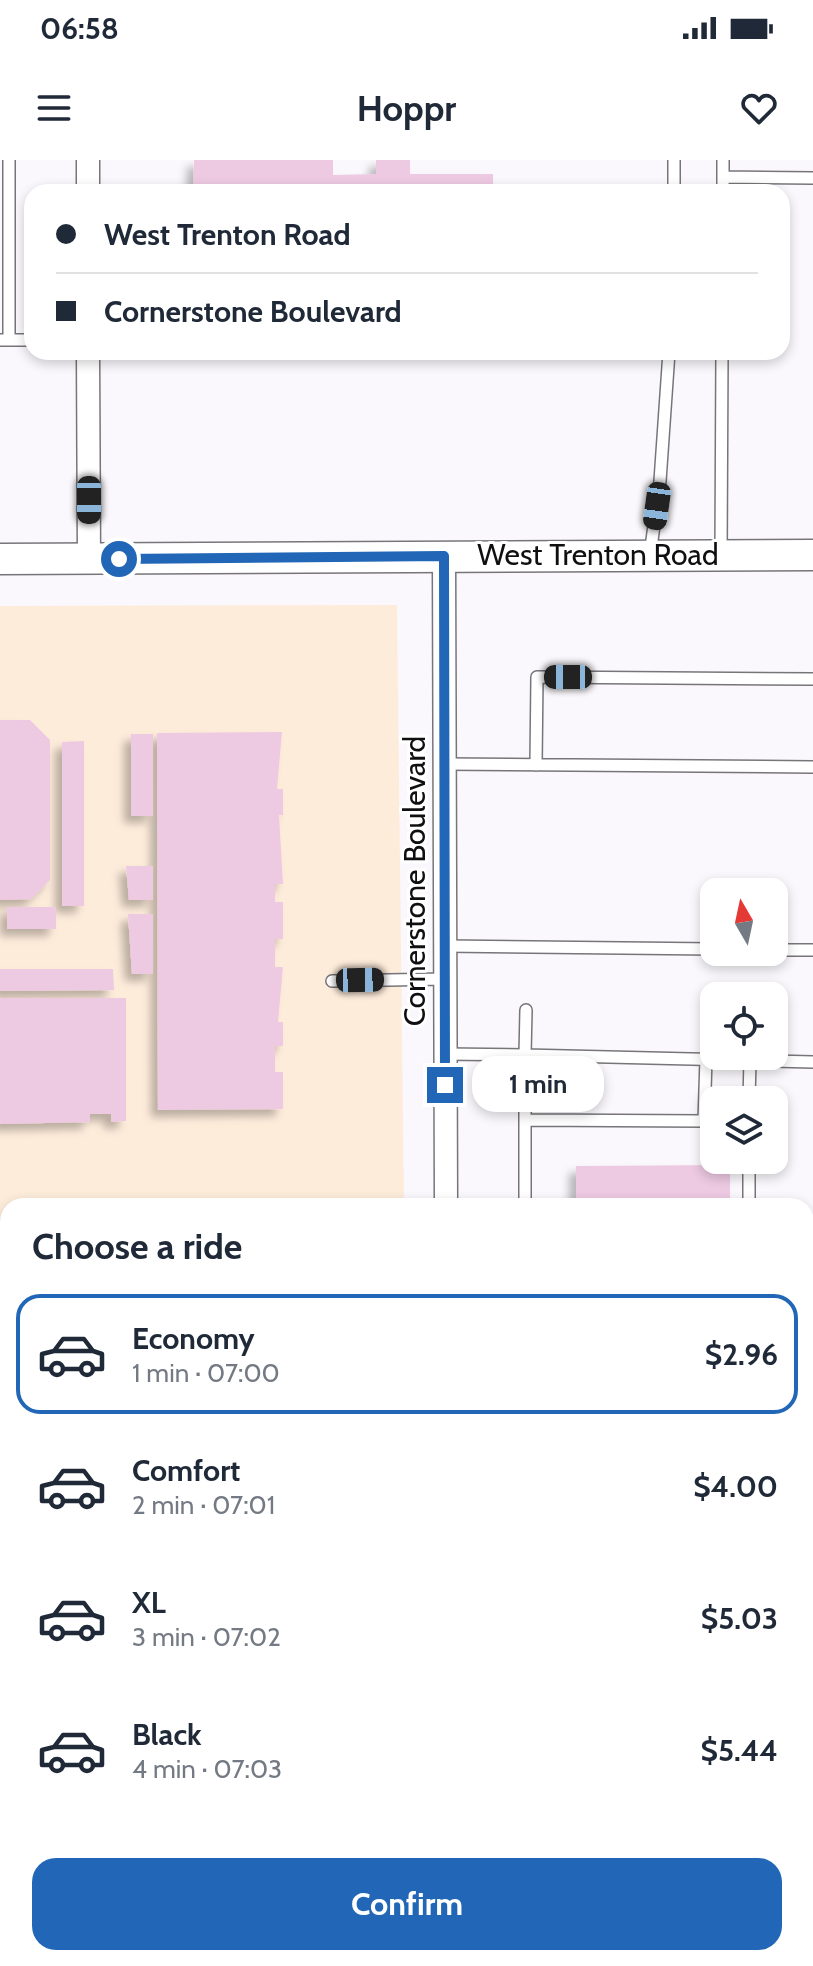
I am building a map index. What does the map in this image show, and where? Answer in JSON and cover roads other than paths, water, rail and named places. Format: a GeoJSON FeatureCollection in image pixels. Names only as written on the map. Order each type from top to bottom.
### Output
{"type":"FeatureCollection","features":[{"type":"Feature","properties":{"kind":"main road","name":"West Trenton Road"},"geometry":{"type":"LineString","coordinates":[[0,559],[813,555]]}},
{"type":"Feature","properties":{"kind":"street"},"geometry":{"type":"LineString","coordinates":[[88,160],[88,184]]}},
{"type":"Feature","properties":{"kind":"street"},"geometry":{"type":"LineString","coordinates":[[88,360],[89,560]]}},
{"type":"Feature","properties":{"kind":"street","name":"Cornerstone Boulevard"},"geometry":{"type":"LineString","coordinates":[[444,556],[446,1198]]}},
{"type":"Feature","properties":{"kind":"lane"},"geometry":{"type":"LineString","coordinates":[[5,340],[9,160]]}},
{"type":"Feature","properties":{"kind":"lane"},"geometry":{"type":"LineString","coordinates":[[674,160],[674,184]]}},
{"type":"Feature","properties":{"kind":"lane"},"geometry":{"type":"LineString","coordinates":[[723,160],[723,184]]}},
{"type":"Feature","properties":{"kind":"lane"},"geometry":{"type":"LineString","coordinates":[[723,177],[813,178]]}},
{"type":"Feature","properties":{"kind":"lane"},"geometry":{"type":"LineString","coordinates":[[650,555],[660,481],[668,360]]}},
{"type":"Feature","properties":{"kind":"lane"},"geometry":{"type":"LineString","coordinates":[[721,555],[722,360]]}},
{"type":"Feature","properties":{"kind":"lane"},"geometry":{"type":"LineString","coordinates":[[536,765],[537,677],[813,679]]}},
{"type":"Feature","properties":{"kind":"lane"},"geometry":{"type":"LineString","coordinates":[[444,764],[813,767]]}},
{"type":"Feature","properties":{"kind":"lane"},"geometry":{"type":"LineString","coordinates":[[445,946],[700,949]]}},
{"type":"Feature","properties":{"kind":"lane"},"geometry":{"type":"LineString","coordinates":[[788,950],[813,950]]}},
{"type":"Feature","properties":{"kind":"lane"},"geometry":{"type":"LineString","coordinates":[[332,981],[445,979]]}},
{"type":"Feature","properties":{"kind":"lane"},"geometry":{"type":"LineString","coordinates":[[525,1198],[526,1010]]}},
{"type":"Feature","properties":{"kind":"lane"},"geometry":{"type":"LineString","coordinates":[[445,1054],[700,1059]]}},
{"type":"Feature","properties":{"kind":"lane"},"geometry":{"type":"LineString","coordinates":[[788,1061],[813,1062]]}},
{"type":"Feature","properties":{"kind":"lane"},"geometry":{"type":"LineString","coordinates":[[525,1120],[704,1121],[706,1070]]}},
{"type":"Feature","properties":{"kind":"lane"},"geometry":{"type":"LineString","coordinates":[[749,1174],[749,1198]]}}]}
